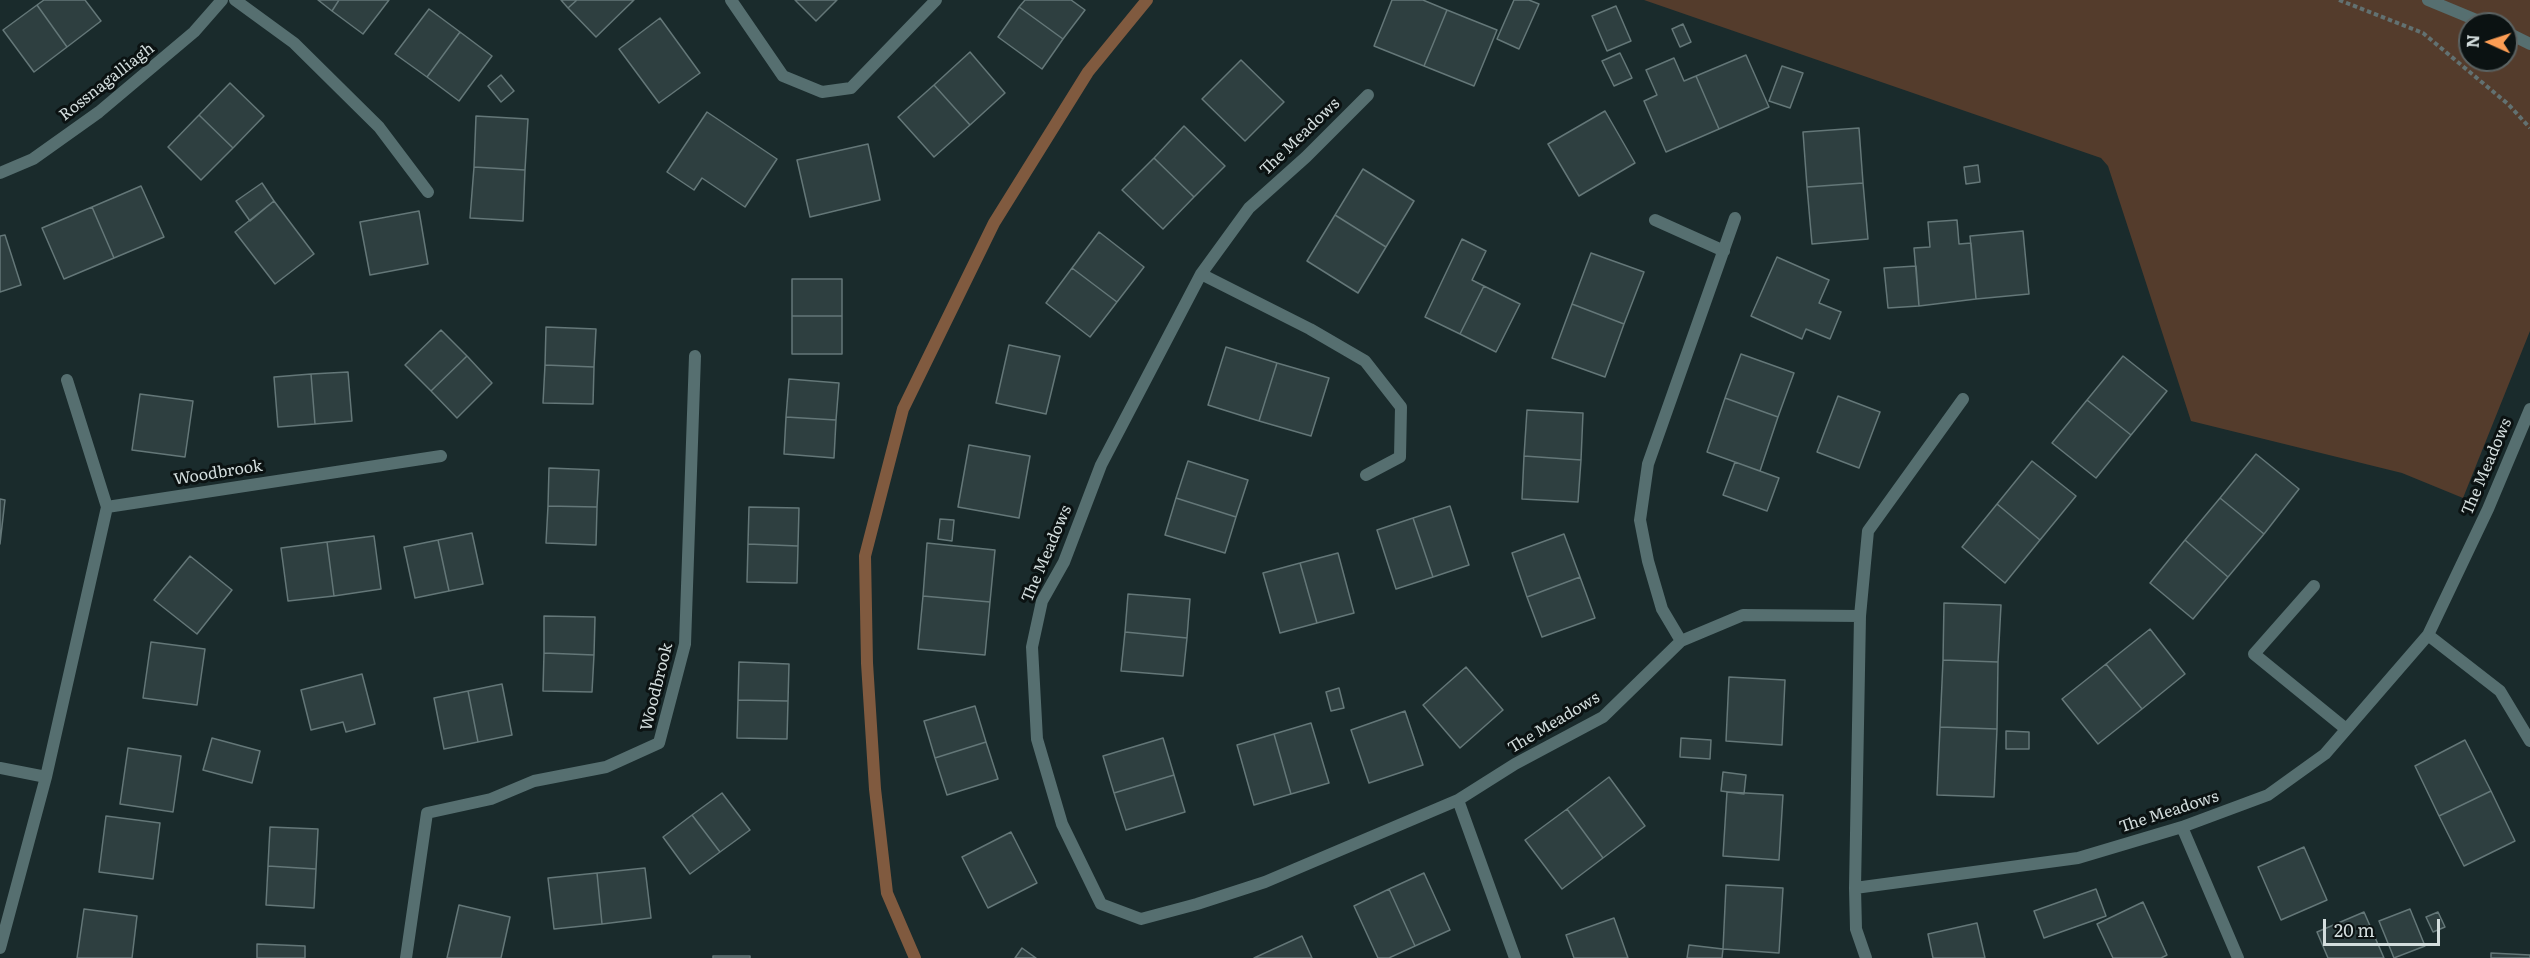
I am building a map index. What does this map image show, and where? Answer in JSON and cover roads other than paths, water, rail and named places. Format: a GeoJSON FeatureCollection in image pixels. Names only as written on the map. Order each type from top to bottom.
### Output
{"type":"FeatureCollection","features":[{"type":"Feature","properties":{"kind":"street","name":"Rossnagalliagh"},"geometry":{"type":"LineString","coordinates":[[0,173],[33,159],[99,112],[194,32],[222,0]]}},
{"type":"Feature","properties":{"kind":"street"},"geometry":{"type":"LineString","coordinates":[[235,0],[294,43],[379,127],[428,192]]}},
{"type":"Feature","properties":{"kind":"street"},"geometry":{"type":"LineString","coordinates":[[731,0],[783,76],[822,92],[851,88],[936,0]]}},
{"type":"Feature","properties":{"kind":"street"},"geometry":{"type":"LineString","coordinates":[[2428,0],[2458,12]]}},
{"type":"Feature","properties":{"kind":"street","name":"The Meadows"},"geometry":{"type":"LineString","coordinates":[[1368,95],[1306,157],[1249,208],[1201,274],[1101,465],[1064,562],[1042,601],[1032,647],[1036,739],[1062,824],[1101,904],[1141,919],[1265,882],[1458,800],[1515,764],[1603,717],[1681,641],[1743,615],[1860,616]]}},
{"type":"Feature","properties":{"kind":"street"},"geometry":{"type":"LineString","coordinates":[[1681,641],[1662,609],[1648,561],[1640,520],[1648,464],[1736,218]]}},
{"type":"Feature","properties":{"kind":"street"},"geometry":{"type":"LineString","coordinates":[[1655,220],[1724,250]]}},
{"type":"Feature","properties":{"kind":"street"},"geometry":{"type":"LineString","coordinates":[[1201,274],[1310,329],[1365,361],[1401,406],[1400,457],[1366,475]]}},
{"type":"Feature","properties":{"kind":"street","name":"Woodbrook"},"geometry":{"type":"LineString","coordinates":[[406,958],[427,813],[491,799],[534,781],[606,767],[659,743],[685,644],[694,356]]}},
{"type":"Feature","properties":{"kind":"street"},"geometry":{"type":"LineString","coordinates":[[0,948],[46,777],[107,507],[68,380]]}},
{"type":"Feature","properties":{"kind":"street"},"geometry":{"type":"LineString","coordinates":[[1866,958],[1856,928],[1855,888],[1860,616],[1868,531],[1963,399]]}},
{"type":"Feature","properties":{"kind":"street","name":"The Meadows"},"geometry":{"type":"LineString","coordinates":[[1855,888],[2078,858],[2182,827],[2268,795],[2325,754],[2428,635],[2488,509],[2530,409]]}},
{"type":"Feature","properties":{"kind":"street","name":"Woodbrook"},"geometry":{"type":"LineString","coordinates":[[107,507],[441,456]]}},
{"type":"Feature","properties":{"kind":"street"},"geometry":{"type":"LineString","coordinates":[[2314,586],[2254,654],[2346,729]]}},
{"type":"Feature","properties":{"kind":"street"},"geometry":{"type":"LineString","coordinates":[[2428,635],[2500,691],[2530,741]]}},
{"type":"Feature","properties":{"kind":"street"},"geometry":{"type":"LineString","coordinates":[[0,768],[46,777]]}},
{"type":"Feature","properties":{"kind":"street"},"geometry":{"type":"LineString","coordinates":[[1458,800],[1515,958]]}},
{"type":"Feature","properties":{"kind":"street"},"geometry":{"type":"LineString","coordinates":[[2182,827],[2238,958]]}},
{"type":"Feature","properties":{"kind":"waterway"},"geometry":{"type":"LineString","coordinates":[[915,958],[887,893],[875,789],[867,663],[865,556],[903,409],[994,223],[1088,72],[1147,0]]}}]}
